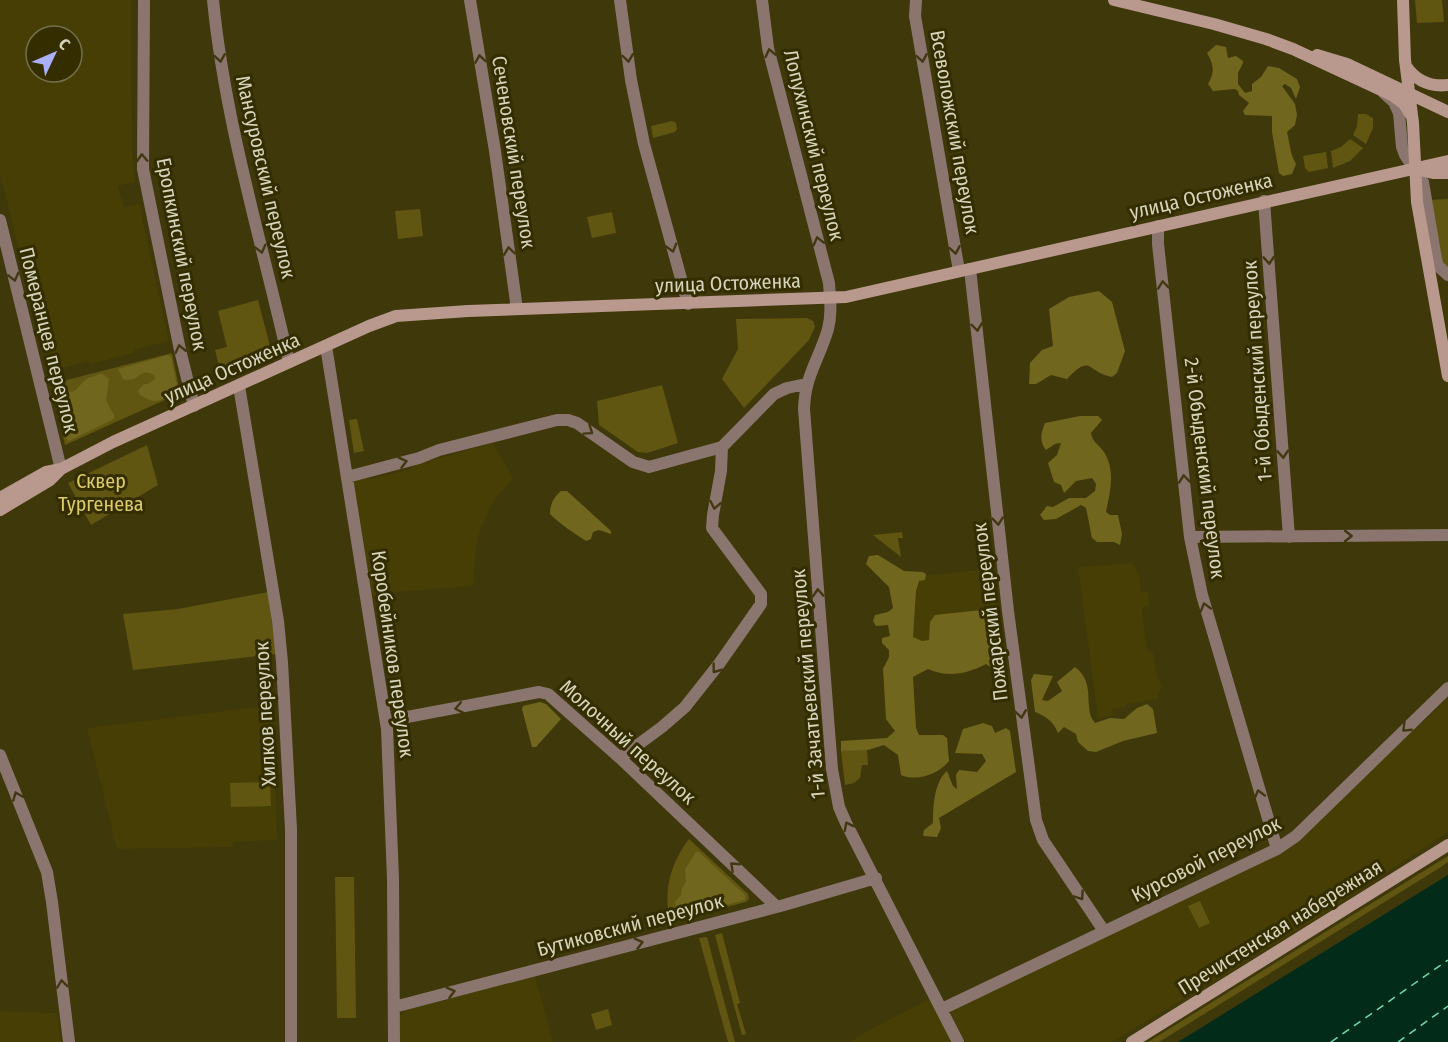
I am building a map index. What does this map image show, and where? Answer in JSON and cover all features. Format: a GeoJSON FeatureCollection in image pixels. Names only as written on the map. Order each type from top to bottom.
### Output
{"type":"FeatureCollection","features":[{"type":"Feature","properties":{"kind":"main road"},"geometry":{"type":"LineString","coordinates":[[1114,0],[1222,26],[1293,49],[1337,60],[1381,84],[1409,92],[1448,112]]}},
{"type":"Feature","properties":{"kind":"main road"},"geometry":{"type":"LineString","coordinates":[[1403,0],[1417,202],[1448,376]]}},
{"type":"Feature","properties":{"kind":"main road"},"geometry":{"type":"LineString","coordinates":[[1381,84],[1398,71],[1405,47]]}},
{"type":"Feature","properties":{"kind":"main road"},"geometry":{"type":"LineString","coordinates":[[1406,65],[1422,82],[1437,86],[1448,85]]}},
{"type":"Feature","properties":{"kind":"main road"},"geometry":{"type":"LineString","coordinates":[[1381,84],[1404,104],[1413,123]]}},
{"type":"Feature","properties":{"kind":"main road","name":"улица Остоженка"},"geometry":{"type":"LineString","coordinates":[[0,498],[46,472],[61,469],[113,442],[384,319],[396,316],[518,309],[830,299],[858,295],[1448,161]]}},
{"type":"Feature","properties":{"kind":"main road"},"geometry":{"type":"LineString","coordinates":[[1415,169],[1448,173]]}},
{"type":"Feature","properties":{"kind":"main road"},"geometry":{"type":"LineString","coordinates":[[1435,301],[1448,323]]}},
{"type":"Feature","properties":{"kind":"main road","name":"улица Остоженка"},"geometry":{"type":"LineString","coordinates":[[0,510],[50,480],[61,469]]}},
{"type":"Feature","properties":{"kind":"main road","name":"Пречистенская набережная"},"geometry":{"type":"LineString","coordinates":[[1132,1042],[1448,845]]}},
{"type":"Feature","properties":{"kind":"street","name":"Еропкинский переулок"},"geometry":{"type":"LineString","coordinates":[[144,0],[143,169],[177,338],[194,406]]}},
{"type":"Feature","properties":{"kind":"street","name":"Мансуровский переулок"},"geometry":{"type":"LineString","coordinates":[[213,0],[217,41],[234,131],[290,362]]}},
{"type":"Feature","properties":{"kind":"street","name":"Сеченовский переулок"},"geometry":{"type":"LineString","coordinates":[[470,0],[518,309]]}},
{"type":"Feature","properties":{"kind":"street"},"geometry":{"type":"LineString","coordinates":[[620,0],[639,124],[688,304]]}},
{"type":"Feature","properties":{"kind":"street","name":"Лопухинский переулок"},"geometry":{"type":"LineString","coordinates":[[762,0],[768,48],[829,283],[830,299]]}},
{"type":"Feature","properties":{"kind":"street","name":"Всеволожский переулок"},"geometry":{"type":"LineString","coordinates":[[916,0],[915,16],[964,270]]}},
{"type":"Feature","properties":{"kind":"street"},"geometry":{"type":"LineString","coordinates":[[1381,84],[1399,113],[1402,147],[1423,182],[1436,259],[1438,266],[1448,275]]}},
{"type":"Feature","properties":{"kind":"street","name":"1-й Обыденский переулок"},"geometry":{"type":"LineString","coordinates":[[1264,201],[1289,537]]}},
{"type":"Feature","properties":{"kind":"street","name":"Померанцев переулок"},"geometry":{"type":"LineString","coordinates":[[0,220],[61,469]]}},
{"type":"Feature","properties":{"kind":"street","name":"2-й Обыденский переулок"},"geometry":{"type":"LineString","coordinates":[[1158,226],[1158,244],[1190,537],[1202,596],[1277,849]]}},
{"type":"Feature","properties":{"kind":"street","name":"Пожарский переулок"},"geometry":{"type":"LineString","coordinates":[[964,270],[1036,820],[1043,840],[1104,931]]}},
{"type":"Feature","properties":{"kind":"street","name":"1-й Зачатьевский переулок"},"geometry":{"type":"LineString","coordinates":[[830,299],[831,314],[828,330],[806,384],[804,409],[832,769],[839,807],[958,1042]]}},
{"type":"Feature","properties":{"kind":"street","name":"Коробейников переулок"},"geometry":{"type":"LineString","coordinates":[[326,346],[386,722],[392,867],[394,1042]]}},
{"type":"Feature","properties":{"kind":"street"},"geometry":{"type":"LineString","coordinates":[[347,477],[419,458],[439,450],[557,420],[577,423],[633,462],[649,467],[722,447],[774,394],[787,388],[806,384]]}},
{"type":"Feature","properties":{"kind":"street","name":"Хилков переулок"},"geometry":{"type":"LineString","coordinates":[[239,386],[281,650],[291,829],[291,1042]]}},
{"type":"Feature","properties":{"kind":"street"},"geometry":{"type":"LineString","coordinates":[[620,758],[662,727],[684,707],[719,664],[761,603],[761,594],[712,528],[721,471],[722,447]]}},
{"type":"Feature","properties":{"kind":"street"},"geometry":{"type":"LineString","coordinates":[[1190,537],[1448,535]]}},
{"type":"Feature","properties":{"kind":"street","name":"Курсовой переулок"},"geometry":{"type":"LineString","coordinates":[[942,1009],[1277,849],[1296,836],[1448,688]]}},
{"type":"Feature","properties":{"kind":"street","name":"Молочный переулок"},"geometry":{"type":"LineString","coordinates":[[386,722],[543,692],[552,696],[776,906]]}},
{"type":"Feature","properties":{"kind":"street"},"geometry":{"type":"LineString","coordinates":[[0,755],[47,873],[69,1042]]}},
{"type":"Feature","properties":{"kind":"street","name":"Бутиковский переулок"},"geometry":{"type":"LineString","coordinates":[[394,1007],[876,878]]}},
{"type":"Feature","properties":{"kind":"shaded area"},"geometry":{"type":"Polygon","coordinates":[[[0,0],[131,0],[132,149],[135,182],[118,186],[124,207],[139,204],[169,341],[90,364],[89,361],[49,371],[0,173],[0,0]]]}},
{"type":"Feature","properties":{"kind":"shaded area"},"geometry":{"type":"Polygon","coordinates":[[[1216,45],[1226,47],[1228,58],[1236,56],[1243,61],[1238,73],[1238,84],[1245,93],[1252,91],[1252,84],[1261,77],[1268,66],[1279,68],[1297,79],[1300,87],[1296,99],[1291,88],[1285,84],[1282,86],[1295,104],[1297,115],[1295,125],[1287,132],[1291,153],[1296,164],[1292,174],[1283,176],[1279,173],[1272,132],[1272,116],[1245,115],[1243,111],[1249,103],[1239,95],[1238,91],[1235,89],[1213,91],[1208,84],[1213,68],[1207,53],[1216,45]]]}},
{"type":"Feature","properties":{"kind":"shaded area"},"geometry":{"type":"Polygon","coordinates":[[[1099,291],[1112,302],[1125,351],[1117,373],[1112,377],[1085,366],[1075,371],[1067,379],[1051,375],[1036,384],[1029,384],[1030,363],[1042,350],[1053,346],[1049,309],[1069,297],[1099,291]]]}},
{"type":"Feature","properties":{"kind":"shaded area"},"geometry":{"type":"Polygon","coordinates":[[[168,355],[171,357],[178,390],[160,400],[149,400],[140,395],[138,391],[144,384],[155,379],[154,375],[146,372],[126,380],[123,379],[118,369],[168,355]]]}},
{"type":"Feature","properties":{"kind":"shaded area"},"geometry":{"type":"Polygon","coordinates":[[[99,374],[109,379],[106,400],[114,419],[69,441],[66,439],[55,394],[63,390],[73,391],[86,380],[99,374]]]}},
{"type":"Feature","properties":{"kind":"shaded area"},"geometry":{"type":"Polygon","coordinates":[[[1080,416],[1098,416],[1102,420],[1091,433],[1094,441],[1108,459],[1111,482],[1106,512],[1110,515],[1118,515],[1122,534],[1120,545],[1114,542],[1097,542],[1092,538],[1086,508],[1081,505],[1056,519],[1044,520],[1040,515],[1047,506],[1053,507],[1069,498],[1086,498],[1095,491],[1096,484],[1092,478],[1076,481],[1064,493],[1061,485],[1054,482],[1048,463],[1057,455],[1061,443],[1046,450],[1042,440],[1045,423],[1080,416]]]}},
{"type":"Feature","properties":{"kind":"shaded area"},"geometry":{"type":"Polygon","coordinates":[[[493,443],[513,478],[493,502],[480,530],[476,547],[473,586],[372,596],[352,485],[354,481],[367,476],[371,479],[411,469],[414,465],[493,443]]]}},
{"type":"Feature","properties":{"kind":"shaded area"},"geometry":{"type":"Polygon","coordinates":[[[561,491],[567,491],[611,531],[611,534],[599,530],[593,532],[591,539],[586,541],[554,518],[550,514],[551,507],[554,498],[561,491]]]}},
{"type":"Feature","properties":{"kind":"shaded area"},"geometry":{"type":"Polygon","coordinates":[[[878,555],[904,571],[926,574],[925,580],[919,581],[916,591],[913,637],[922,641],[929,640],[930,622],[935,615],[991,609],[996,616],[1002,668],[995,670],[986,664],[965,672],[950,674],[928,669],[913,677],[916,728],[919,735],[943,735],[947,738],[949,761],[940,770],[927,776],[914,778],[901,775],[898,755],[884,745],[868,750],[841,751],[841,741],[887,738],[895,731],[886,719],[883,669],[889,657],[889,650],[882,643],[882,638],[890,636],[888,625],[876,626],[873,621],[875,615],[888,612],[893,608],[889,587],[866,564],[869,556],[878,555]]]}},
{"type":"Feature","properties":{"kind":"shaded area"},"geometry":{"type":"Polygon","coordinates":[[[1132,563],[1139,575],[1141,592],[1148,592],[1149,606],[1142,607],[1145,637],[1148,652],[1153,652],[1157,678],[1162,687],[1158,699],[1126,704],[1126,707],[1112,709],[1113,716],[1098,718],[1078,567],[1132,563]]]}},
{"type":"Feature","properties":{"kind":"shaded area"},"geometry":{"type":"Polygon","coordinates":[[[992,569],[1003,659],[905,668],[896,578],[992,569]]]}},
{"type":"Feature","properties":{"kind":"shaded area"},"geometry":{"type":"Polygon","coordinates":[[[1075,667],[1086,680],[1089,710],[1095,723],[1110,718],[1124,719],[1137,708],[1147,704],[1153,709],[1157,733],[1123,741],[1096,752],[1088,751],[1078,742],[1076,734],[1064,727],[1058,733],[1049,720],[1035,712],[1031,680],[1034,674],[1053,676],[1042,700],[1048,701],[1062,691],[1057,682],[1075,667]]]}},
{"type":"Feature","properties":{"kind":"shaded area"},"geometry":{"type":"Polygon","coordinates":[[[1448,698],[1448,832],[1323,914],[1112,1042],[965,1042],[951,1013],[952,1010],[1292,845],[1448,698]]]}},
{"type":"Feature","properties":{"kind":"shaded area"},"geometry":{"type":"Polygon","coordinates":[[[540,702],[546,704],[561,719],[536,747],[532,747],[522,709],[523,706],[540,702]]]}},
{"type":"Feature","properties":{"kind":"shaded area"},"geometry":{"type":"Polygon","coordinates":[[[265,706],[273,711],[277,840],[233,842],[233,847],[117,849],[87,728],[265,706]]]}},
{"type":"Feature","properties":{"kind":"shaded area"},"geometry":{"type":"Polygon","coordinates":[[[983,723],[992,726],[995,733],[1006,728],[1010,731],[1016,772],[939,818],[941,828],[937,837],[923,836],[924,830],[933,823],[935,795],[939,782],[947,771],[953,786],[957,789],[956,775],[959,770],[977,772],[986,761],[982,754],[955,753],[963,729],[983,723]]]}},
{"type":"Feature","properties":{"kind":"shaded area"},"geometry":{"type":"Polygon","coordinates":[[[696,852],[699,852],[745,895],[745,900],[683,916],[676,908],[675,902],[681,895],[686,882],[685,869],[696,852]]]}},
{"type":"Feature","properties":{"kind":"shaded area"},"geometry":{"type":"Polygon","coordinates":[[[1448,875],[1448,1042],[1178,1042],[1448,875]]]}},
{"type":"Feature","properties":{"kind":"shaded area"},"geometry":{"type":"Polygon","coordinates":[[[535,976],[553,1042],[400,1042],[400,1016],[405,1010],[535,976]]]}},
{"type":"Feature","properties":{"kind":"shaded area"},"geometry":{"type":"Polygon","coordinates":[[[930,999],[951,1042],[849,1042],[871,1029],[930,999]]]}},
{"type":"Feature","properties":{"kind":"shaded area"},"geometry":{"type":"Polygon","coordinates":[[[0,1011],[57,1013],[61,1042],[0,1042],[0,1011]]]}},
{"type":"Feature","properties":{"kind":"green space"},"geometry":{"type":"Polygon","coordinates":[[[1415,0],[1442,0],[1444,22],[1417,23],[1415,0]]]}},
{"type":"Feature","properties":{"kind":"green space"},"geometry":{"type":"Polygon","coordinates":[[[1358,114],[1366,114],[1373,118],[1373,128],[1366,144],[1353,135],[1357,126],[1358,114]]]}},
{"type":"Feature","properties":{"kind":"green space"},"geometry":{"type":"Polygon","coordinates":[[[672,121],[676,123],[675,132],[653,138],[651,126],[672,121]]]}},
{"type":"Feature","properties":{"kind":"green space"},"geometry":{"type":"Polygon","coordinates":[[[1350,139],[1363,148],[1350,161],[1333,168],[1331,151],[1341,147],[1350,139]]]}},
{"type":"Feature","properties":{"kind":"green space"},"geometry":{"type":"Polygon","coordinates":[[[1326,152],[1328,168],[1309,172],[1305,168],[1303,156],[1326,152]]]}},
{"type":"Feature","properties":{"kind":"green space"},"geometry":{"type":"Polygon","coordinates":[[[1448,199],[1448,270],[1441,264],[1429,200],[1448,199]]]}},
{"type":"Feature","properties":{"kind":"green space"},"geometry":{"type":"Polygon","coordinates":[[[420,209],[423,236],[398,239],[395,211],[420,209]]]}},
{"type":"Feature","properties":{"kind":"green space"},"geometry":{"type":"Polygon","coordinates":[[[612,212],[616,233],[592,238],[587,217],[612,212]]]}},
{"type":"Feature","properties":{"kind":"green space"},"geometry":{"type":"Polygon","coordinates":[[[258,300],[271,350],[220,370],[215,350],[227,347],[218,311],[258,300]]]}},
{"type":"Feature","properties":{"kind":"green space"},"geometry":{"type":"Polygon","coordinates":[[[807,318],[813,321],[815,327],[809,340],[744,408],[722,379],[738,349],[736,319],[807,318]]]}},
{"type":"Feature","properties":{"kind":"green space"},"geometry":{"type":"Polygon","coordinates":[[[172,353],[180,393],[65,445],[51,384],[172,353]]]}},
{"type":"Feature","properties":{"kind":"green space"},"geometry":{"type":"Polygon","coordinates":[[[662,385],[678,443],[647,453],[638,452],[599,425],[597,401],[662,385]]]}},
{"type":"Feature","properties":{"kind":"green space"},"geometry":{"type":"Polygon","coordinates":[[[357,419],[364,451],[354,453],[349,420],[357,419]]]}},
{"type":"Feature","properties":{"kind":"green space","name":"Сквер Тургенева"},"geometry":{"type":"Polygon","coordinates":[[[147,445],[158,485],[91,525],[68,483],[147,445]]]}},
{"type":"Feature","properties":{"kind":"green space"},"geometry":{"type":"Polygon","coordinates":[[[1207,449],[1208,469],[1195,470],[1194,450],[1207,449]]]}},
{"type":"Feature","properties":{"kind":"green space"},"geometry":{"type":"Polygon","coordinates":[[[902,532],[903,538],[898,538],[901,557],[873,535],[902,532]]]}},
{"type":"Feature","properties":{"kind":"green space"},"geometry":{"type":"Polygon","coordinates":[[[268,592],[276,654],[133,670],[123,614],[178,609],[268,592]]]}},
{"type":"Feature","properties":{"kind":"green space"},"geometry":{"type":"Polygon","coordinates":[[[867,749],[868,765],[862,765],[860,778],[854,783],[845,785],[841,751],[867,749]]]}},
{"type":"Feature","properties":{"kind":"green space"},"geometry":{"type":"Polygon","coordinates":[[[270,782],[271,806],[231,807],[230,783],[270,782]]]}},
{"type":"Feature","properties":{"kind":"green space"},"geometry":{"type":"Polygon","coordinates":[[[689,839],[748,894],[749,899],[746,902],[670,922],[667,899],[670,878],[677,858],[689,839]]]}},
{"type":"Feature","properties":{"kind":"green space"},"geometry":{"type":"Polygon","coordinates":[[[1448,856],[1448,862],[1441,867],[1159,1042],[1148,1042],[1448,856]]]}},
{"type":"Feature","properties":{"kind":"green space"},"geometry":{"type":"Polygon","coordinates":[[[335,877],[354,877],[356,1018],[337,1018],[335,877]]]}},
{"type":"Feature","properties":{"kind":"green space"},"geometry":{"type":"Polygon","coordinates":[[[1200,901],[1210,923],[1199,928],[1188,906],[1200,901]]]}},
{"type":"Feature","properties":{"kind":"green space"},"geometry":{"type":"Polygon","coordinates":[[[722,933],[740,1003],[737,1004],[746,1034],[742,1035],[715,935],[722,933]]]}},
{"type":"Feature","properties":{"kind":"green space"},"geometry":{"type":"Polygon","coordinates":[[[707,937],[735,1042],[728,1042],[699,938],[707,937]]]}},
{"type":"Feature","properties":{"kind":"green space"},"geometry":{"type":"Polygon","coordinates":[[[608,1009],[612,1025],[596,1030],[591,1014],[608,1009]]]}},
{"type":"Feature","properties":{"kind":"ferry route"},"geometry":{"type":"LineString","coordinates":[[1331,1042],[1448,960]]}},
{"type":"Feature","properties":{"kind":"ferry route"},"geometry":{"type":"LineString","coordinates":[[1398,1042],[1448,1006]]}}]}
